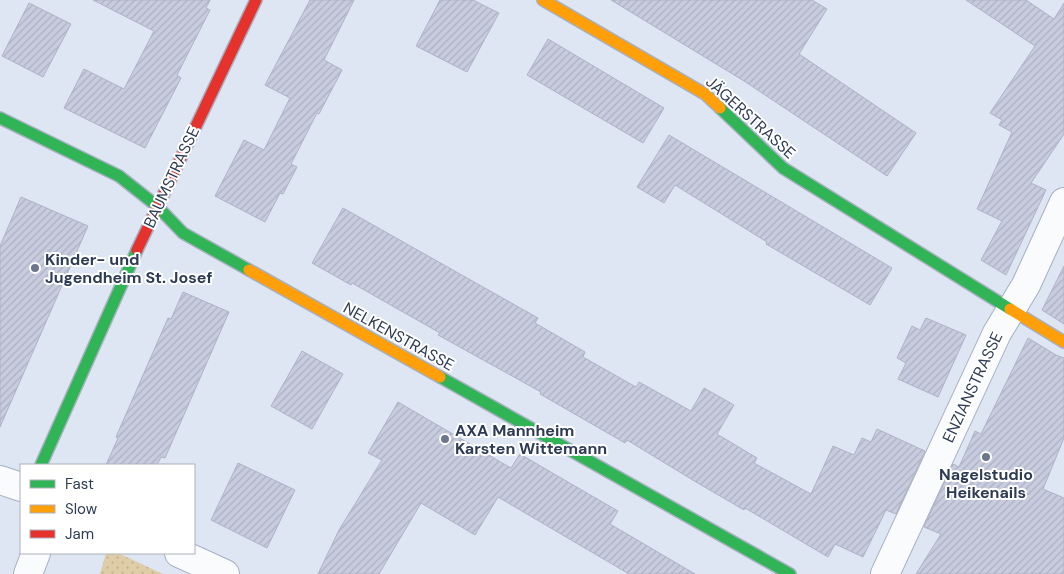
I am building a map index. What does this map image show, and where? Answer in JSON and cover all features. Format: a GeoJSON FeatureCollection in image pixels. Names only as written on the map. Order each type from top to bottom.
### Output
{"type":"FeatureCollection","features":[{"type":"Feature","properties":{"kind":"street","name":"BAUMSTRASSE"},"geometry":{"type":"LineString","coordinates":[[41,464],[156,206],[256,0]]}},
{"type":"Feature","properties":{"kind":"street","name":"JÄGERSTRASSE"},"geometry":{"type":"LineString","coordinates":[[543,0],[705,94],[783,168],[1064,342]]}},
{"type":"Feature","properties":{"kind":"street","name":"NELKENSTRASSE"},"geometry":{"type":"LineString","coordinates":[[0,118],[119,176],[156,206],[183,233],[790,574]]}},
{"type":"Feature","properties":{"kind":"street","name":"ENZIANSTRASSE"},"geometry":{"type":"LineString","coordinates":[[885,574],[997,333],[1026,285],[1064,202]]}},
{"type":"Feature","properties":{"kind":"street"},"geometry":{"type":"LineString","coordinates":[[0,480],[20,487]]}},
{"type":"Feature","properties":{"kind":"street"},"geometry":{"type":"LineString","coordinates":[[28,574],[36,554]]}},
{"type":"Feature","properties":{"kind":"street"},"geometry":{"type":"LineString","coordinates":[[181,554],[225,574]]}},
{"type":"Feature","properties":{"kind":"shaded area"},"geometry":{"type":"Polygon","coordinates":[[[106,554],[120,554],[163,574],[100,574],[106,554]]]}},
{"type":"Feature","properties":{"kind":"building"},"geometry":{"type":"Polygon","coordinates":[[[93,0],[210,0],[206,8],[210,10],[177,75],[181,78],[145,148],[64,108],[84,69],[124,89],[154,31],[93,0]]]}},
{"type":"Feature","properties":{"kind":"building"},"geometry":{"type":"Polygon","coordinates":[[[310,0],[354,0],[324,60],[342,70],[291,164],[297,167],[283,194],[280,193],[265,222],[215,196],[244,140],[264,150],[290,98],[265,85],[310,0]]]}},
{"type":"Feature","properties":{"kind":"building"},"geometry":{"type":"Polygon","coordinates":[[[440,0],[473,0],[499,13],[467,72],[416,46],[440,0]]]}},
{"type":"Feature","properties":{"kind":"building"},"geometry":{"type":"Polygon","coordinates":[[[611,0],[812,0],[827,9],[799,54],[916,133],[887,176],[744,81],[611,0]]]}},
{"type":"Feature","properties":{"kind":"building"},"geometry":{"type":"Polygon","coordinates":[[[966,0],[1026,0],[1054,19],[1064,3],[1064,134],[1031,183],[1046,190],[1006,275],[981,260],[1002,221],[977,209],[1012,132],[999,125],[1002,120],[990,113],[1035,46],[966,0]]]}},
{"type":"Feature","properties":{"kind":"building"},"geometry":{"type":"Polygon","coordinates":[[[29,3],[71,24],[43,77],[2,56],[29,3]]]}},
{"type":"Feature","properties":{"kind":"building"},"geometry":{"type":"Polygon","coordinates":[[[548,39],[664,108],[643,143],[527,75],[548,39]]]}},
{"type":"Feature","properties":{"kind":"building"},"geometry":{"type":"Polygon","coordinates":[[[669,135],[892,268],[870,305],[766,244],[767,242],[675,185],[664,203],[637,187],[669,135]]]}},
{"type":"Feature","properties":{"kind":"building","name":"Kinder- und Jugendheim St. Josef"},"geometry":{"type":"Polygon","coordinates":[[[21,197],[88,226],[0,427],[0,246],[21,197]]]}},
{"type":"Feature","properties":{"kind":"building"},"geometry":{"type":"Polygon","coordinates":[[[343,208],[538,318],[535,323],[585,352],[583,357],[636,387],[639,382],[691,411],[704,388],[734,405],[717,434],[757,458],[754,463],[811,494],[833,446],[854,455],[862,438],[871,442],[877,429],[925,451],[896,514],[886,510],[863,557],[835,544],[828,557],[745,508],[744,510],[627,440],[625,443],[540,394],[541,392],[438,335],[440,333],[352,283],[351,285],[312,263],[343,208]]]}},
{"type":"Feature","properties":{"kind":"building"},"geometry":{"type":"Polygon","coordinates":[[[1064,266],[1064,324],[1042,310],[1064,266]]]}},
{"type":"Feature","properties":{"kind":"building"},"geometry":{"type":"Polygon","coordinates":[[[183,292],[229,312],[165,458],[161,457],[158,464],[106,464],[118,438],[116,437],[168,318],[171,319],[183,292]]]}},
{"type":"Feature","properties":{"kind":"building"},"geometry":{"type":"Polygon","coordinates":[[[926,318],[966,335],[938,397],[898,379],[906,363],[897,358],[912,326],[920,330],[926,318]]]}},
{"type":"Feature","properties":{"kind":"building"},"geometry":{"type":"Polygon","coordinates":[[[1028,338],[1064,358],[1064,438],[1043,489],[1064,498],[1064,574],[916,574],[941,534],[924,527],[953,464],[959,467],[975,431],[981,434],[1028,338]]]}},
{"type":"Feature","properties":{"kind":"building"},"geometry":{"type":"Polygon","coordinates":[[[302,351],[343,374],[312,429],[271,406],[302,351]]]}},
{"type":"Feature","properties":{"kind":"building"},"geometry":{"type":"Polygon","coordinates":[[[398,402],[511,468],[520,454],[618,511],[610,524],[695,574],[629,574],[498,497],[475,535],[421,503],[379,574],[318,574],[339,530],[382,460],[368,453],[398,402]]]}},
{"type":"Feature","properties":{"kind":"building"},"geometry":{"type":"Polygon","coordinates":[[[238,463],[295,490],[267,548],[211,520],[238,463]]]}},
{"type":"Feature","properties":{"kind":"traffic: fast"},"geometry":{"type":"LineString","coordinates":[[720,108],[783,168],[1010,309]]}},
{"type":"Feature","properties":{"kind":"traffic: fast"},"geometry":{"type":"LineString","coordinates":[[0,118],[119,176],[157,206],[183,233],[249,270]]}},
{"type":"Feature","properties":{"kind":"traffic: fast"},"geometry":{"type":"LineString","coordinates":[[41,464],[137,250]]}},
{"type":"Feature","properties":{"kind":"traffic: fast"},"geometry":{"type":"LineString","coordinates":[[440,377],[790,574]]}},
{"type":"Feature","properties":{"kind":"traffic: slow"},"geometry":{"type":"LineString","coordinates":[[543,0],[705,94],[720,108]]}},
{"type":"Feature","properties":{"kind":"traffic: slow"},"geometry":{"type":"LineString","coordinates":[[249,270],[440,377]]}},
{"type":"Feature","properties":{"kind":"traffic: slow"},"geometry":{"type":"LineString","coordinates":[[1010,309],[1064,342]]}},
{"type":"Feature","properties":{"kind":"traffic: jam"},"geometry":{"type":"LineString","coordinates":[[137,250],[256,0]]}},
{"type":"Feature","properties":{"kind":"place","name":"Kinder- und Jugendheim St. Josef"},"geometry":{"type":"Point","coordinates":[35,268]}},
{"type":"Feature","properties":{"kind":"place","name":"AXA Mannheim Karsten Wittemann"},"geometry":{"type":"Point","coordinates":[445,439]}},
{"type":"Feature","properties":{"kind":"place","name":"Nagelstudio Heikenails"},"geometry":{"type":"Point","coordinates":[986,457]}}]}
